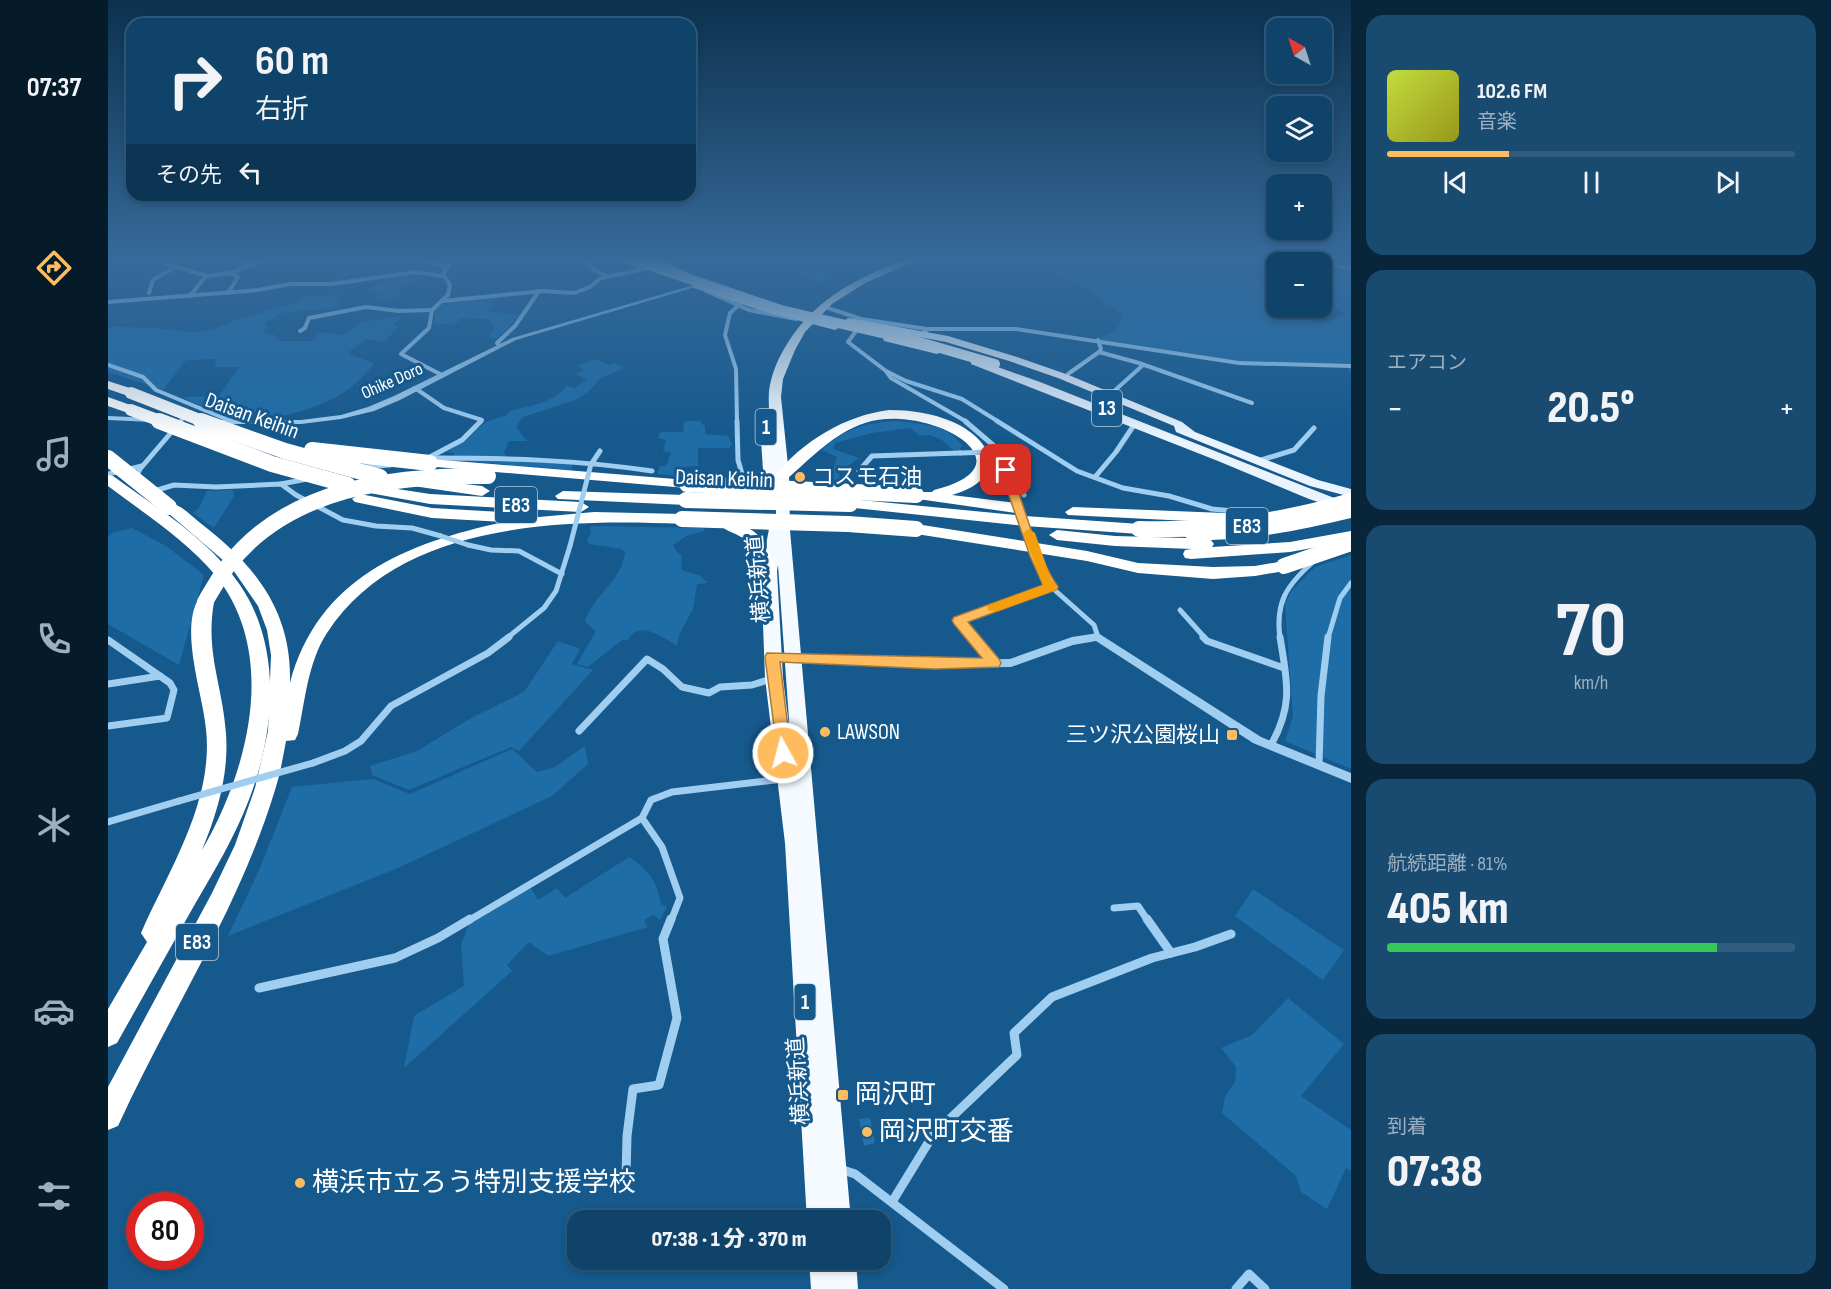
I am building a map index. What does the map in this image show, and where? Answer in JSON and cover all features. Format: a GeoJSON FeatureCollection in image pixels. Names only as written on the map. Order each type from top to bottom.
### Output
{"type":"FeatureCollection","features":[{"type":"Feature","properties":{"kind":"highway","name":"横浜新道"},"geometry":{"type":"LineString","coordinates":[[804,317],[780,368],[775,396],[794,658],[825,1165],[821,1210]]}},
{"type":"Feature","properties":{"kind":"highway","name":"横浜新道"},"geometry":{"type":"LineString","coordinates":[[804,317],[768,370],[764,395],[774,530],[774,552],[769,571],[772,657],[795,843],[825,1165],[835,1210]]}},
{"type":"Feature","properties":{"kind":"highway","name":"Daisan Keihin"},"geometry":{"type":"LineString","coordinates":[[108,385],[235,429],[331,466],[380,477],[483,491],[685,501]]}},
{"type":"Feature","properties":{"kind":"highway","name":"Daisan Keihin"},"geometry":{"type":"LineString","coordinates":[[108,401],[182,426],[272,464],[348,485],[430,499],[486,503],[685,501],[850,504],[917,513],[1008,530],[1115,541],[1189,545],[1279,538],[1351,524]]}},
{"type":"Feature","properties":{"kind":"highway"},"geometry":{"type":"LineString","coordinates":[[782,476],[808,452],[848,425],[874,416],[909,414],[946,423],[965,435],[979,448],[983,463],[978,478],[965,487],[946,493],[917,513]]}},
{"type":"Feature","properties":{"kind":"highway"},"geometry":{"type":"LineString","coordinates":[[182,426],[254,465],[331,492],[413,510],[536,519]]}},
{"type":"Feature","properties":{"kind":"highway"},"geometry":{"type":"LineString","coordinates":[[235,429],[330,454],[430,460],[685,501],[917,513],[1026,509],[1125,516],[1245,519],[1351,513]]}},
{"type":"Feature","properties":{"kind":"highway","name":"E83"},"geometry":{"type":"LineString","coordinates":[[108,458],[233,587],[246,609],[255,636],[261,670],[260,712],[254,754],[238,801],[211,855],[108,1032]]}},
{"type":"Feature","properties":{"kind":"highway"},"geometry":{"type":"LineString","coordinates":[[108,1032],[179,880],[213,782],[217,751],[214,717],[200,643],[205,602],[214,584],[237,554],[267,528],[304,506],[342,491],[391,479],[422,475],[488,476],[848,524],[917,513],[1138,568],[1190,572],[1233,572],[1284,566],[1351,542]]}},
{"type":"Feature","properties":{"kind":"highway","name":"E83"},"geometry":{"type":"LineString","coordinates":[[108,476],[229,555],[259,591],[275,625],[280,656],[280,715],[274,762],[257,821],[210,919],[122,1085],[108,1116]]}},
{"type":"Feature","properties":{"kind":"highway"},"geometry":{"type":"LineString","coordinates":[[257,821],[282,756],[309,653],[332,612],[367,581],[415,553],[468,536],[502,528],[685,501]]}},
{"type":"Feature","properties":{"kind":"highway","name":"Daisan Keihin"},"geometry":{"type":"LineString","coordinates":[[917,513],[1139,529],[1234,528],[1295,518],[1351,501]]}},
{"type":"Feature","properties":{"kind":"highway"},"geometry":{"type":"LineString","coordinates":[[1139,529],[1228,535],[1263,532],[1351,513]]}},
{"type":"Feature","properties":{"kind":"highway"},"geometry":{"type":"LineString","coordinates":[[728,525],[743,530],[756,539],[769,571]]}},
{"type":"Feature","properties":{"kind":"highway"},"geometry":{"type":"LineString","coordinates":[[1008,530],[1089,545],[1150,552],[1199,554],[1290,547],[1351,536]]}},
{"type":"Feature","properties":{"kind":"highway"},"geometry":{"type":"LineString","coordinates":[[1087,556],[1163,563],[1214,564],[1270,556],[1290,547]]}},
{"type":"Feature","properties":{"kind":"highway"},"geometry":{"type":"LineString","coordinates":[[824,1270],[825,1289]]}},
{"type":"Feature","properties":{"kind":"highway"},"geometry":{"type":"LineString","coordinates":[[843,1270],[844,1289]]}},
{"type":"Feature","properties":{"kind":"main road"},"geometry":{"type":"LineString","coordinates":[[809,317],[999,370],[1218,457]]}},
{"type":"Feature","properties":{"kind":"main road","name":"13"},"geometry":{"type":"LineString","coordinates":[[812,317],[997,362],[1189,432],[1314,483],[1351,493]]}},
{"type":"Feature","properties":{"kind":"main road"},"geometry":{"type":"LineString","coordinates":[[813,317],[922,332],[948,339],[1013,359],[1157,416],[1189,432]]}},
{"type":"Feature","properties":{"kind":"main road","name":"13"},"geometry":{"type":"LineString","coordinates":[[834,317],[967,349],[1218,457],[1320,499],[1351,508]]}},
{"type":"Feature","properties":{"kind":"street"},"geometry":{"type":"LineString","coordinates":[[300,331],[305,328],[309,318],[313,317]]}},
{"type":"Feature","properties":{"kind":"street"},"geometry":{"type":"LineString","coordinates":[[431,317],[429,328],[401,354],[442,375]]}},
{"type":"Feature","properties":{"kind":"street"},"geometry":{"type":"LineString","coordinates":[[500,345],[497,343],[521,317]]}},
{"type":"Feature","properties":{"kind":"street","name":"Ohike Doro"},"geometry":{"type":"LineString","coordinates":[[108,418],[235,429],[341,417],[371,409],[500,345],[593,317]]}},
{"type":"Feature","properties":{"kind":"street"},"geometry":{"type":"LineString","coordinates":[[729,317],[725,335],[736,369],[738,460],[744,483],[774,530]]}},
{"type":"Feature","properties":{"kind":"street"},"geometry":{"type":"LineString","coordinates":[[850,317],[922,332],[1016,328],[1239,363],[1350,364]]}},
{"type":"Feature","properties":{"kind":"street"},"geometry":{"type":"LineString","coordinates":[[856,331],[848,342],[886,371],[906,381],[962,399],[1077,471],[1123,488],[1169,496],[1212,509],[1300,517],[1320,499]]}},
{"type":"Feature","properties":{"kind":"street"},"geometry":{"type":"LineString","coordinates":[[909,344],[922,332]]}},
{"type":"Feature","properties":{"kind":"street"},"geometry":{"type":"LineString","coordinates":[[1068,375],[1099,352],[1101,349],[1098,340]]}},
{"type":"Feature","properties":{"kind":"street"},"geometry":{"type":"LineString","coordinates":[[1099,352],[1252,403]]}},
{"type":"Feature","properties":{"kind":"street"},"geometry":{"type":"LineString","coordinates":[[108,365],[143,377],[156,390],[235,429]]}},
{"type":"Feature","properties":{"kind":"street"},"geometry":{"type":"LineString","coordinates":[[1112,393],[1143,365]]}},
{"type":"Feature","properties":{"kind":"street"},"geometry":{"type":"LineString","coordinates":[[886,371],[891,378],[973,427],[996,452],[1006,470],[1045,580],[1095,625],[1098,637]]}},
{"type":"Feature","properties":{"kind":"street"},"geometry":{"type":"LineString","coordinates":[[416,388],[444,408],[482,420],[462,441],[430,460]]}},
{"type":"Feature","properties":{"kind":"street"},"geometry":{"type":"LineString","coordinates":[[1095,477],[1111,462],[1131,434],[1134,425]]}},
{"type":"Feature","properties":{"kind":"street"},"geometry":{"type":"LineString","coordinates":[[136,490],[134,484],[142,466],[182,426]]}},
{"type":"Feature","properties":{"kind":"street"},"geometry":{"type":"LineString","coordinates":[[1258,461],[1294,450],[1314,428]]}},
{"type":"Feature","properties":{"kind":"street"},"geometry":{"type":"LineString","coordinates":[[108,822],[313,763],[345,751],[361,741],[391,706],[488,653],[544,608],[556,591],[592,463],[600,451]]}},
{"type":"Feature","properties":{"kind":"street"},"geometry":{"type":"LineString","coordinates":[[859,471],[872,456],[996,452]]}},
{"type":"Feature","properties":{"kind":"street"},"geometry":{"type":"LineString","coordinates":[[142,495],[174,485],[216,487],[281,484],[366,467],[430,460],[516,458],[592,463],[652,471]]}},
{"type":"Feature","properties":{"kind":"street"},"geometry":{"type":"LineString","coordinates":[[1003,464],[1010,470],[1024,495]]}},
{"type":"Feature","properties":{"kind":"street"},"geometry":{"type":"LineString","coordinates":[[108,476],[142,466]]}},
{"type":"Feature","properties":{"kind":"street"},"geometry":{"type":"LineString","coordinates":[[281,484],[296,495],[343,520],[367,525],[412,528],[491,550],[519,551],[562,574]]}},
{"type":"Feature","properties":{"kind":"street"},"geometry":{"type":"LineString","coordinates":[[1271,745],[1285,716],[1286,684],[1279,603],[1285,589],[1309,565],[1336,547],[1351,542]]}},
{"type":"Feature","properties":{"kind":"street"},"geometry":{"type":"LineString","coordinates":[[1318,765],[1325,656],[1332,618],[1345,589],[1351,583]]}},
{"type":"Feature","properties":{"kind":"street"},"geometry":{"type":"LineString","coordinates":[[994,663],[959,620],[1051,587]]}},
{"type":"Feature","properties":{"kind":"street"},"geometry":{"type":"LineString","coordinates":[[1180,610],[1208,641],[1284,668]]}},
{"type":"Feature","properties":{"kind":"street"},"geometry":{"type":"LineString","coordinates":[[772,657],[935,664],[1011,663],[1072,641],[1098,637],[1257,740],[1351,778]]}},
{"type":"Feature","properties":{"kind":"street"},"geometry":{"type":"LineString","coordinates":[[108,640],[170,683],[174,690],[166,718],[108,726]]}},
{"type":"Feature","properties":{"kind":"street"},"geometry":{"type":"LineString","coordinates":[[579,731],[647,659],[663,669],[682,687],[709,693],[720,687],[752,685],[774,678]]}},
{"type":"Feature","properties":{"kind":"street"},"geometry":{"type":"LineString","coordinates":[[108,684],[160,676]]}},
{"type":"Feature","properties":{"kind":"street"},"geometry":{"type":"LineString","coordinates":[[259,988],[395,958],[438,938],[642,818],[651,800],[672,792],[788,778]]}},
{"type":"Feature","properties":{"kind":"street"},"geometry":{"type":"LineString","coordinates":[[626,1176],[627,1136],[633,1089],[660,1085],[677,1018],[663,939],[680,898],[662,848],[642,818]]}},
{"type":"Feature","properties":{"kind":"street"},"geometry":{"type":"LineString","coordinates":[[1114,908],[1138,906],[1172,953]]}},
{"type":"Feature","properties":{"kind":"street"},"geometry":{"type":"LineString","coordinates":[[892,1202],[933,1135],[1017,1055],[1014,1033],[1052,997],[1138,965],[1152,957],[1195,947],[1231,934]]}},
{"type":"Feature","properties":{"kind":"street"},"geometry":{"type":"LineString","coordinates":[[825,1165],[855,1174],[990,1284],[1004,1289]]}},
{"type":"Feature","properties":{"kind":"street"},"geometry":{"type":"LineString","coordinates":[[1236,1289],[1249,1274],[1265,1289]]}},
{"type":"Feature","properties":{"kind":"shaded area"},"geometry":{"type":"Polygon","coordinates":[[[244,317],[275,317],[264,324],[268,326],[263,333],[275,335],[281,341],[311,341],[320,332],[342,335],[362,322],[400,317],[394,325],[398,327],[384,342],[367,339],[350,351],[351,355],[374,363],[355,384],[332,399],[310,408],[270,419],[233,420],[183,397],[219,396],[239,367],[214,367],[217,359],[186,360],[163,390],[108,372],[108,327],[205,331],[244,317]]]}},
{"type":"Feature","properties":{"kind":"shaded area"},"geometry":{"type":"Polygon","coordinates":[[[435,317],[517,317],[495,339],[488,337],[494,329],[489,319],[460,318],[457,323],[435,325],[435,317]]]}},
{"type":"Feature","properties":{"kind":"shaded area"},"geometry":{"type":"Polygon","coordinates":[[[1123,317],[1306,318],[1319,323],[1338,317],[1351,317],[1351,373],[1348,370],[1350,367],[1239,363],[1098,340],[1120,324],[1123,317]]]}},
{"type":"Feature","properties":{"kind":"shaded area"},"geometry":{"type":"Polygon","coordinates":[[[594,359],[610,365],[614,363],[624,368],[601,378],[589,391],[575,400],[523,417],[516,427],[527,441],[509,441],[504,452],[506,455],[503,459],[573,464],[571,470],[453,460],[454,453],[447,452],[482,425],[506,416],[509,411],[548,400],[567,386],[575,388],[587,379],[576,375],[584,370],[578,366],[594,359]]]}},
{"type":"Feature","properties":{"kind":"shaded area"},"geometry":{"type":"Polygon","coordinates":[[[684,421],[700,421],[705,427],[705,434],[728,436],[732,444],[729,448],[698,448],[698,466],[683,467],[683,476],[657,474],[660,466],[666,466],[671,453],[663,451],[666,440],[658,438],[660,432],[683,432],[684,421]]]}},
{"type":"Feature","properties":{"kind":"shaded area"},"geometry":{"type":"Polygon","coordinates":[[[895,421],[932,426],[948,432],[962,445],[959,451],[954,451],[942,440],[930,435],[919,436],[911,428],[872,433],[835,443],[833,449],[859,458],[840,472],[838,482],[831,482],[837,457],[822,450],[829,443],[855,428],[895,421]]]}},
{"type":"Feature","properties":{"kind":"shaded area"},"geometry":{"type":"Polygon","coordinates":[[[233,490],[234,496],[214,528],[193,513],[199,508],[207,491],[233,490]]]}},
{"type":"Feature","properties":{"kind":"shaded area"},"geometry":{"type":"Polygon","coordinates":[[[590,526],[704,528],[704,531],[686,536],[673,545],[682,556],[681,570],[699,575],[708,583],[697,584],[693,609],[679,635],[677,646],[651,632],[638,631],[628,640],[622,640],[588,667],[577,664],[596,631],[585,622],[594,604],[619,571],[625,552],[621,549],[589,544],[587,541],[591,532],[590,526]]]}},
{"type":"Feature","properties":{"kind":"shaded area"},"geometry":{"type":"Polygon","coordinates":[[[132,528],[166,546],[204,575],[179,665],[108,624],[108,537],[114,532],[132,528]]]}},
{"type":"Feature","properties":{"kind":"shaded area"},"geometry":{"type":"Polygon","coordinates":[[[1351,555],[1351,769],[1285,741],[1293,716],[1285,604],[1292,590],[1315,567],[1351,555]]]}},
{"type":"Feature","properties":{"kind":"shaded area"},"geometry":{"type":"Polygon","coordinates":[[[558,641],[580,649],[572,664],[593,670],[519,751],[511,747],[409,790],[372,775],[370,766],[417,751],[471,718],[524,692],[558,641]]]}},
{"type":"Feature","properties":{"kind":"shaded area"},"geometry":{"type":"Polygon","coordinates":[[[585,746],[588,764],[552,796],[398,868],[228,936],[260,868],[292,787],[373,779],[410,794],[512,749],[537,772],[555,767],[585,746]]]}},
{"type":"Feature","properties":{"kind":"shaded area"},"geometry":{"type":"Polygon","coordinates":[[[629,857],[651,876],[661,904],[667,907],[660,920],[653,915],[644,920],[648,927],[548,956],[529,942],[507,965],[512,971],[404,1068],[414,1016],[464,986],[461,944],[469,924],[531,888],[538,900],[557,888],[565,898],[629,857]]]}},
{"type":"Feature","properties":{"kind":"shaded area"},"geometry":{"type":"Polygon","coordinates":[[[1253,889],[1344,950],[1323,980],[1235,916],[1253,889]]]}},
{"type":"Feature","properties":{"kind":"shaded area"},"geometry":{"type":"Polygon","coordinates":[[[1288,998],[1344,1044],[1301,1096],[1351,1130],[1351,1171],[1346,1168],[1327,1209],[1301,1192],[1296,1176],[1222,1113],[1225,1097],[1235,1082],[1236,1067],[1221,1048],[1252,1035],[1288,998]]]}},
{"type":"Feature","properties":{"kind":"building","name":"岡沢町交番"},"geometry":{"type":"Polygon","coordinates":[[[870,1118],[875,1143],[864,1146],[859,1119],[870,1118]]]}},
{"type":"Feature","properties":{"kind":"slow traffic"},"geometry":{"type":"LineString","coordinates":[[994,608],[1051,587],[1045,580],[1029,533]]}},
{"type":"Feature","properties":{"kind":"place","name":"コスモ石油"},"geometry":{"type":"Point","coordinates":[800,477]}},
{"type":"Feature","properties":{"kind":"place","name":"LAWSON"},"geometry":{"type":"Point","coordinates":[825,732]}},
{"type":"Feature","properties":{"kind":"place","name":"三ツ沢公園桜山"},"geometry":{"type":"Point","coordinates":[1232,735]}},
{"type":"Feature","properties":{"kind":"place","name":"岡沢町"},"geometry":{"type":"Point","coordinates":[843,1095]}},
{"type":"Feature","properties":{"kind":"place","name":"岡沢町交番"},"geometry":{"type":"Point","coordinates":[867,1132]}},
{"type":"Feature","properties":{"kind":"place","name":"横浜市立ろう特別支援学校"},"geometry":{"type":"Point","coordinates":[300,1183]}},
{"type":"Feature","properties":{"kind":"route"},"geometry":{"type":"LineString","coordinates":[[783,753],[772,657],[935,664],[994,663],[959,620],[1051,587],[1045,580],[1006,470]]}}]}
